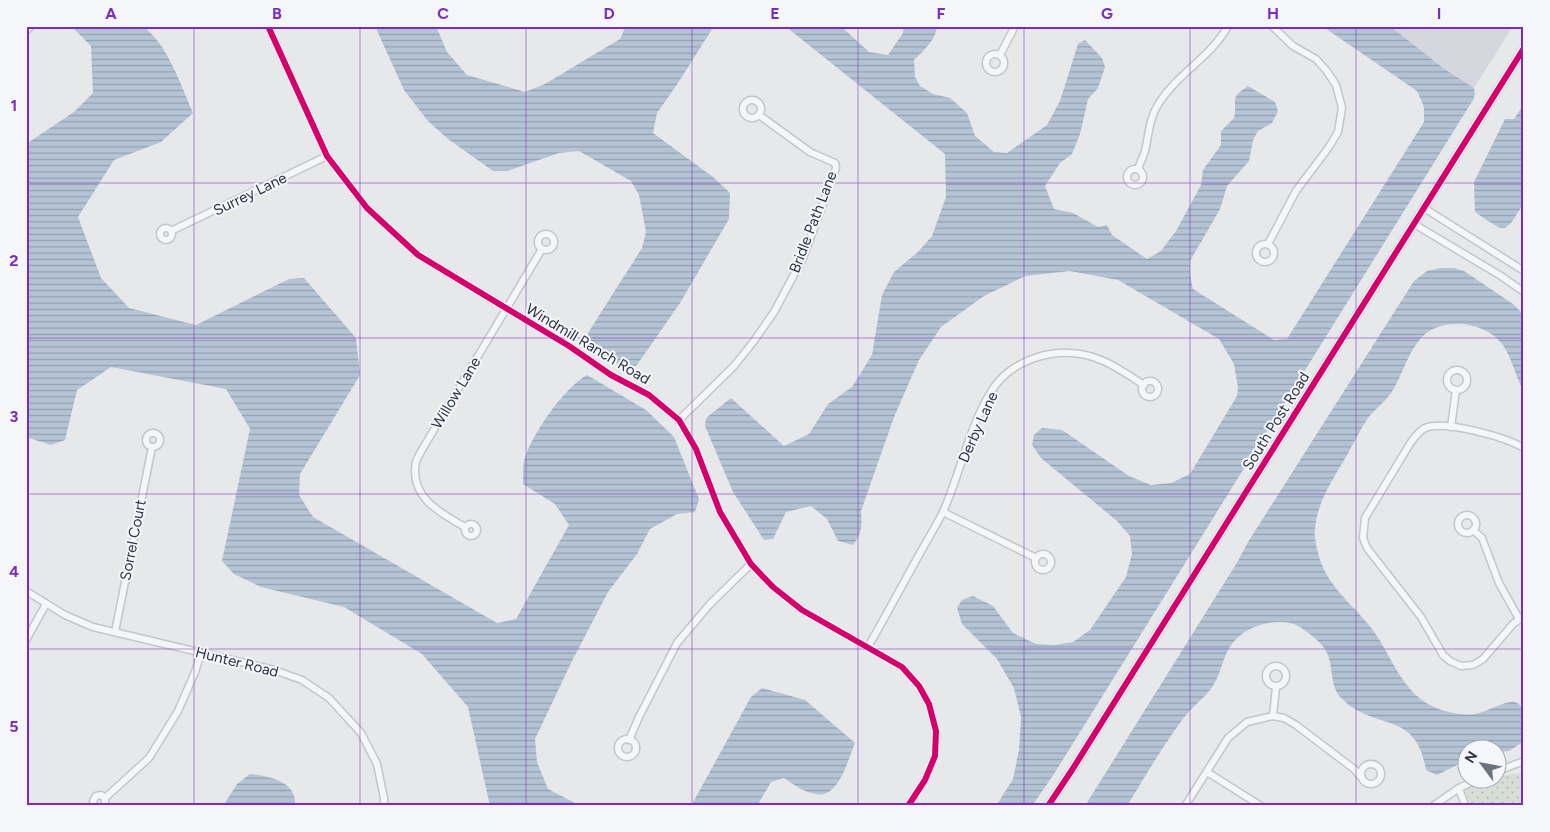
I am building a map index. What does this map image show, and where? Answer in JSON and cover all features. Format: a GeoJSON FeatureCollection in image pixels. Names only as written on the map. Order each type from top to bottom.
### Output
{"type":"FeatureCollection","features":[{"type":"Feature","properties":{"kind":"street"},"geometry":{"type":"LineString","coordinates":[[26,31],[31,26]]}},
{"type":"Feature","properties":{"kind":"street","name":"Windmill Ranch Road"},"geometry":{"type":"LineString","coordinates":[[268,26],[328,156],[366,208],[418,255],[569,346],[611,375],[649,395],[678,420],[696,449],[720,512],[751,564],[773,587],[802,610],[902,667],[919,686],[929,704],[936,731],[935,756],[925,780],[908,806]]}},
{"type":"Feature","properties":{"kind":"street"},"geometry":{"type":"LineString","coordinates":[[1000,55],[1014,33],[1015,26]]}},
{"type":"Feature","properties":{"kind":"street"},"geometry":{"type":"LineString","coordinates":[[1138,169],[1150,123],[1158,104],[1171,86],[1209,52],[1223,36],[1228,26]]}},
{"type":"Feature","properties":{"kind":"street"},"geometry":{"type":"LineString","coordinates":[[1268,244],[1296,191],[1338,132],[1342,108],[1336,85],[1326,70],[1316,59],[1293,46],[1272,26]]}},
{"type":"Feature","properties":{"kind":"street","name":"South Post Road"},"geometry":{"type":"LineString","coordinates":[[1048,806],[1524,48]]}},
{"type":"Feature","properties":{"kind":"street","name":"Bridle Path Lane"},"geometry":{"type":"LineString","coordinates":[[678,420],[734,366],[774,312],[803,258],[836,168],[835,163],[810,152],[759,115]]}},
{"type":"Feature","properties":{"kind":"street","name":"Surrey Lane"},"geometry":{"type":"LineString","coordinates":[[171,231],[328,156]]}},
{"type":"Feature","properties":{"kind":"street"},"geometry":{"type":"LineString","coordinates":[[1424,208],[1524,272]]}},
{"type":"Feature","properties":{"kind":"street"},"geometry":{"type":"LineString","coordinates":[[1414,224],[1501,276],[1524,292]]}},
{"type":"Feature","properties":{"kind":"street","name":"Willow Lane"},"geometry":{"type":"LineString","coordinates":[[465,527],[438,512],[428,502],[420,491],[416,479],[416,463],[423,448],[542,249]]}},
{"type":"Feature","properties":{"kind":"street","name":"Derby Lane"},"geometry":{"type":"LineString","coordinates":[[868,648],[943,512],[989,395],[1002,378],[1018,366],[1038,356],[1054,353],[1075,353],[1100,359],[1144,385]]}},
{"type":"Feature","properties":{"kind":"street"},"geometry":{"type":"LineString","coordinates":[[1451,427],[1456,390]]}},
{"type":"Feature","properties":{"kind":"street"},"geometry":{"type":"LineString","coordinates":[[1473,530],[1482,538],[1499,583],[1521,617],[1483,659],[1473,665],[1461,666],[1443,655],[1421,617],[1373,557],[1363,538],[1365,518],[1411,442],[1426,428],[1451,427],[1492,435],[1524,448]]}},
{"type":"Feature","properties":{"kind":"street","name":"Sorrel Court"},"geometry":{"type":"LineString","coordinates":[[115,632],[152,447]]}},
{"type":"Feature","properties":{"kind":"street"},"geometry":{"type":"LineString","coordinates":[[943,512],[1036,558]]}},
{"type":"Feature","properties":{"kind":"street"},"geometry":{"type":"LineString","coordinates":[[629,740],[677,644],[710,604],[751,564]]}},
{"type":"Feature","properties":{"kind":"street","name":"Hunter Road"},"geometry":{"type":"LineString","coordinates":[[26,592],[72,618],[94,626],[274,670],[302,680],[329,698],[361,733],[376,764],[384,806]]}},
{"type":"Feature","properties":{"kind":"street"},"geometry":{"type":"LineString","coordinates":[[26,640],[46,604]]}},
{"type":"Feature","properties":{"kind":"street"},"geometry":{"type":"LineString","coordinates":[[94,806],[93,801],[96,796],[101,796],[106,802],[149,758],[178,711],[195,672],[200,653]]}},
{"type":"Feature","properties":{"kind":"street"},"geometry":{"type":"LineString","coordinates":[[1273,716],[1276,687]]}},
{"type":"Feature","properties":{"kind":"street"},"geometry":{"type":"LineString","coordinates":[[1185,806],[1228,738],[1247,722],[1273,716],[1284,718],[1296,725],[1354,769],[1361,777]]}},
{"type":"Feature","properties":{"kind":"street"},"geometry":{"type":"LineString","coordinates":[[1508,768],[1522,764]]}},
{"type":"Feature","properties":{"kind":"street"},"geometry":{"type":"LineString","coordinates":[[1207,772],[1261,806]]}},
{"type":"Feature","properties":{"kind":"street"},"geometry":{"type":"LineString","coordinates":[[1433,806],[1458,789]]}},
{"type":"Feature","properties":{"kind":"street"},"geometry":{"type":"LineString","coordinates":[[1460,790],[1465,806]]}},
{"type":"Feature","properties":{"kind":"shaded area"},"geometry":{"type":"Polygon","coordinates":[[[1390,26],[1513,26],[1474,88],[1443,68],[1390,26]]]}},
{"type":"Feature","properties":{"kind":"shaded area"},"geometry":{"type":"Polygon","coordinates":[[[1524,773],[1524,806],[1470,806],[1465,790],[1508,790],[1508,775],[1524,773]]]}},
{"type":"Feature","properties":{"kind":"water"},"geometry":{"type":"Polygon","coordinates":[[[71,26],[142,26],[151,33],[166,53],[193,113],[161,142],[114,160],[78,217],[101,278],[129,308],[196,325],[289,279],[304,278],[356,338],[360,375],[300,474],[299,495],[313,517],[497,623],[516,619],[569,525],[555,504],[523,484],[524,461],[528,450],[541,426],[568,390],[587,375],[646,410],[674,437],[699,499],[695,512],[677,514],[650,529],[637,554],[608,592],[572,661],[535,739],[537,762],[548,789],[581,806],[490,806],[468,707],[422,654],[344,607],[261,587],[234,574],[222,561],[250,429],[226,389],[111,367],[77,390],[65,440],[51,445],[26,437],[26,144],[74,112],[93,93],[91,46],[71,26]]]}},
{"type":"Feature","properties":{"kind":"water"},"geometry":{"type":"Polygon","coordinates":[[[375,26],[436,26],[447,52],[467,75],[525,92],[545,84],[620,39],[626,26],[714,26],[657,113],[653,133],[713,177],[730,193],[729,219],[680,303],[637,365],[627,370],[589,346],[588,333],[642,248],[646,232],[639,195],[631,181],[579,151],[559,153],[507,171],[493,171],[448,139],[428,121],[404,90],[375,26]]]}},
{"type":"Feature","properties":{"kind":"water"},"geometry":{"type":"Polygon","coordinates":[[[785,26],[839,26],[869,52],[888,55],[903,33],[904,26],[937,26],[932,40],[914,60],[915,77],[920,86],[933,94],[950,98],[967,113],[975,136],[994,152],[1007,153],[1047,125],[1060,101],[1078,44],[1085,40],[1102,58],[1105,67],[1098,88],[1088,99],[1080,134],[1072,154],[1060,163],[1045,186],[1054,209],[1073,213],[1098,227],[1107,225],[1112,235],[1147,259],[1161,251],[1176,231],[1201,185],[1203,170],[1221,145],[1221,131],[1234,118],[1235,100],[1238,94],[1248,86],[1275,102],[1278,111],[1272,123],[1258,131],[1253,140],[1249,161],[1227,186],[1220,209],[1190,261],[1193,289],[1274,340],[1287,339],[1424,122],[1424,107],[1417,91],[1322,26],[1390,26],[1443,68],[1474,88],[1473,100],[1054,774],[1032,806],[996,806],[1013,779],[1019,750],[1021,717],[1014,688],[997,659],[962,624],[957,608],[962,600],[973,596],[993,606],[1013,633],[1036,644],[1055,645],[1073,642],[1090,630],[1126,577],[1132,554],[1130,536],[1117,521],[1041,458],[1032,445],[1034,435],[1042,428],[1062,430],[1129,476],[1151,485],[1171,483],[1190,474],[1237,396],[1238,388],[1234,364],[1219,339],[1118,280],[1070,271],[1025,276],[984,296],[941,327],[919,360],[894,417],[861,511],[860,533],[853,545],[838,541],[827,519],[811,506],[786,512],[773,539],[764,540],[733,492],[705,426],[706,418],[731,398],[784,446],[809,434],[828,404],[852,387],[872,355],[882,295],[894,272],[918,252],[932,236],[946,197],[945,154],[785,26]]]}},
{"type":"Feature","properties":{"kind":"water"},"geometry":{"type":"Polygon","coordinates":[[[1524,104],[1524,203],[1511,223],[1505,228],[1500,228],[1475,212],[1474,182],[1505,119],[1514,119],[1524,104]]]}},
{"type":"Feature","properties":{"kind":"water"},"geometry":{"type":"Polygon","coordinates":[[[1440,268],[1454,268],[1464,271],[1513,304],[1524,315],[1524,390],[1503,345],[1486,331],[1464,324],[1441,326],[1431,330],[1417,343],[1391,393],[1368,418],[1331,483],[1322,501],[1316,520],[1317,549],[1320,561],[1331,581],[1369,625],[1404,682],[1413,692],[1434,707],[1460,714],[1475,714],[1506,703],[1516,702],[1523,710],[1523,742],[1508,751],[1508,740],[1458,740],[1458,764],[1437,775],[1426,770],[1421,751],[1413,738],[1404,729],[1355,709],[1342,699],[1333,683],[1327,653],[1312,635],[1300,627],[1287,622],[1263,624],[1248,630],[1235,640],[1227,652],[1213,686],[1180,723],[1159,753],[1127,806],[1085,806],[1248,542],[1414,281],[1427,271],[1440,268]]]}},
{"type":"Feature","properties":{"kind":"water"},"geometry":{"type":"Polygon","coordinates":[[[762,688],[805,700],[855,743],[842,776],[831,790],[824,794],[807,792],[784,778],[771,782],[757,806],[691,806],[751,697],[762,688]]]}},
{"type":"Feature","properties":{"kind":"water"},"geometry":{"type":"Polygon","coordinates":[[[250,774],[273,778],[287,785],[294,798],[295,806],[223,806],[237,784],[250,774]]]}},
{"type":"Feature","properties":{"kind":"cycle path"},"geometry":{"type":"LineString","coordinates":[[268,26],[327,156],[367,208],[418,255],[569,346],[611,375],[649,395],[679,420],[696,449],[720,512],[751,564],[773,587],[802,610],[902,667],[919,686],[929,704],[936,731],[935,756],[925,780],[908,806]]}},
{"type":"Feature","properties":{"kind":"cycle path"},"geometry":{"type":"LineString","coordinates":[[1048,806],[1524,48]]}}]}
